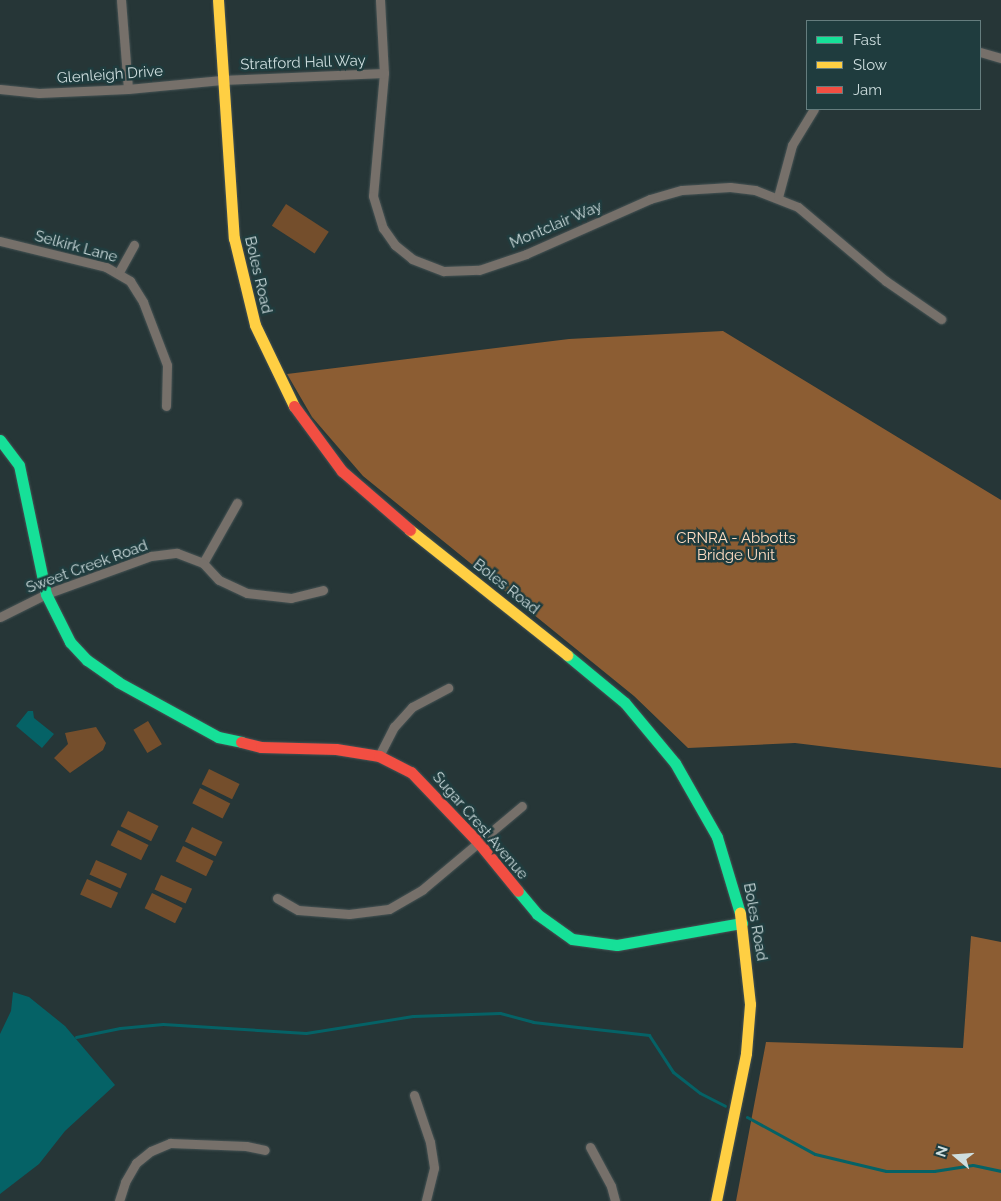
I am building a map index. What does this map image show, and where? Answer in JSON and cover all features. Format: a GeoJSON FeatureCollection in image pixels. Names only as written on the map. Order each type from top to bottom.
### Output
{"type":"FeatureCollection","features":[{"type":"Feature","properties":{"kind":"street"},"geometry":{"type":"LineString","coordinates":[[122,0],[128,89]]}},
{"type":"Feature","properties":{"kind":"street","name":"Boles Road"},"geometry":{"type":"LineString","coordinates":[[218,0],[234,238],[242,282],[254,325],[291,402],[342,471],[410,530],[595,677],[649,729],[681,771],[717,837],[732,877],[742,923],[750,1004],[746,1053],[716,1201]]}},
{"type":"Feature","properties":{"kind":"street","name":"Montclair Way"},"geometry":{"type":"LineString","coordinates":[[380,0],[384,73],[382,122],[373,178],[376,209],[383,228],[395,245],[412,259],[431,268],[461,272],[479,270],[526,254],[650,199],[682,190],[730,187],[778,197],[817,220],[886,281],[941,320]]}},
{"type":"Feature","properties":{"kind":"street"},"geometry":{"type":"LineString","coordinates":[[981,52],[1001,58]]}},
{"type":"Feature","properties":{"kind":"street","name":"Stratford Hall Way"},"geometry":{"type":"LineString","coordinates":[[222,80],[384,73]]}},
{"type":"Feature","properties":{"kind":"street","name":"Glenleigh Drive"},"geometry":{"type":"LineString","coordinates":[[0,90],[39,93],[128,89],[222,80]]}},
{"type":"Feature","properties":{"kind":"street"},"geometry":{"type":"LineString","coordinates":[[778,197],[792,145],[813,110]]}},
{"type":"Feature","properties":{"kind":"street","name":"Selkirk Lane"},"geometry":{"type":"LineString","coordinates":[[0,241],[119,272],[130,281],[143,302],[167,366],[166,406]]}},
{"type":"Feature","properties":{"kind":"street"},"geometry":{"type":"LineString","coordinates":[[119,272],[134,244]]}},
{"type":"Feature","properties":{"kind":"street","name":"Sugar Crest Avenue"},"geometry":{"type":"LineString","coordinates":[[0,440],[20,465],[46,594],[70,642],[87,660],[126,687],[195,727],[218,737],[261,748],[336,749],[380,756],[411,772],[478,842],[537,914],[572,939],[617,945],[742,923]]}},
{"type":"Feature","properties":{"kind":"street"},"geometry":{"type":"LineString","coordinates":[[203,563],[237,503]]}},
{"type":"Feature","properties":{"kind":"street","name":"Sweet Creek Road"},"geometry":{"type":"LineString","coordinates":[[0,617],[46,594],[151,556],[177,553],[203,563],[219,580],[247,593],[291,598],[323,590]]}},
{"type":"Feature","properties":{"kind":"street"},"geometry":{"type":"LineString","coordinates":[[380,756],[394,727],[412,707],[448,688]]}},
{"type":"Feature","properties":{"kind":"street"},"geometry":{"type":"LineString","coordinates":[[277,898],[298,910],[349,914],[388,909],[423,889],[522,806]]}},
{"type":"Feature","properties":{"kind":"street"},"geometry":{"type":"LineString","coordinates":[[414,1095],[430,1142],[434,1168],[426,1201]]}},
{"type":"Feature","properties":{"kind":"street"},"geometry":{"type":"LineString","coordinates":[[119,1201],[125,1182],[136,1163],[151,1150],[170,1143],[246,1146],[265,1150]]}},
{"type":"Feature","properties":{"kind":"street"},"geometry":{"type":"LineString","coordinates":[[590,1147],[612,1186],[615,1201]]}},
{"type":"Feature","properties":{"kind":"shaded area"},"geometry":{"type":"Polygon","coordinates":[[[286,204],[329,232],[315,254],[272,226],[286,204]]]}},
{"type":"Feature","properties":{"kind":"shaded area"},"geometry":{"type":"Polygon","coordinates":[[[148,721],[162,744],[147,753],[133,730],[148,721]]]}},
{"type":"Feature","properties":{"kind":"shaded area"},"geometry":{"type":"Polygon","coordinates":[[[96,727],[106,743],[103,750],[70,773],[54,758],[68,744],[65,733],[96,727]]]}},
{"type":"Feature","properties":{"kind":"shaded area"},"geometry":{"type":"Polygon","coordinates":[[[209,769],[240,784],[232,799],[202,784],[209,769]]]}},
{"type":"Feature","properties":{"kind":"shaded area"},"geometry":{"type":"Polygon","coordinates":[[[200,788],[230,803],[223,819],[192,803],[200,788]]]}},
{"type":"Feature","properties":{"kind":"shaded area"},"geometry":{"type":"Polygon","coordinates":[[[128,811],[159,826],[151,841],[121,826],[128,811]]]}},
{"type":"Feature","properties":{"kind":"shaded area"},"geometry":{"type":"Polygon","coordinates":[[[192,827],[223,842],[216,856],[185,841],[192,827]]]}},
{"type":"Feature","properties":{"kind":"shaded area"},"geometry":{"type":"Polygon","coordinates":[[[118,830],[149,845],[141,860],[111,845],[118,830]]]}},
{"type":"Feature","properties":{"kind":"shaded area"},"geometry":{"type":"Polygon","coordinates":[[[183,846],[214,861],[206,876],[176,861],[183,846]]]}},
{"type":"Feature","properties":{"kind":"shaded area"},"geometry":{"type":"Polygon","coordinates":[[[96,860],[127,874],[121,888],[89,875],[96,860]]]}},
{"type":"Feature","properties":{"kind":"shaded area"},"geometry":{"type":"Polygon","coordinates":[[[161,875],[192,889],[186,903],[154,890],[161,875]]]}},
{"type":"Feature","properties":{"kind":"shaded area"},"geometry":{"type":"Polygon","coordinates":[[[87,879],[118,893],[111,908],[80,895],[87,879]]]}},
{"type":"Feature","properties":{"kind":"shaded area"},"geometry":{"type":"Polygon","coordinates":[[[152,893],[183,908],[175,923],[145,908],[152,893]]]}},
{"type":"Feature","properties":{"kind":"green space","name":"CRNRA - Abbotts Bridge Unit"},"geometry":{"type":"Polygon","coordinates":[[[723,331],[1001,500],[1001,768],[795,743],[688,748],[634,696],[363,476],[312,417],[287,374],[569,339],[723,331]]]}},
{"type":"Feature","properties":{"kind":"green space"},"geometry":{"type":"Polygon","coordinates":[[[971,936],[1001,942],[1001,1201],[736,1201],[766,1042],[963,1048],[971,936]]]}},
{"type":"Feature","properties":{"kind":"water"},"geometry":{"type":"Polygon","coordinates":[[[28,711],[33,711],[34,718],[54,734],[42,748],[16,726],[28,711]]]}},
{"type":"Feature","properties":{"kind":"water"},"geometry":{"type":"Polygon","coordinates":[[[13,992],[29,997],[65,1026],[115,1085],[65,1131],[39,1164],[0,1194],[0,1034],[11,1011],[13,992]]]}},
{"type":"Feature","properties":{"kind":"waterway"},"geometry":{"type":"LineString","coordinates":[[76,1037],[120,1028],[163,1024],[306,1033],[413,1016],[500,1013],[533,1022],[649,1035],[673,1072],[700,1093],[725,1106]]}},
{"type":"Feature","properties":{"kind":"waterway"},"geometry":{"type":"LineString","coordinates":[[747,1117],[815,1154],[886,1171],[934,1171],[973,1165],[1001,1171]]}},
{"type":"Feature","properties":{"kind":"traffic: fast"},"geometry":{"type":"LineString","coordinates":[[0,440],[19,465],[46,594],[70,642],[87,660],[118,682],[218,737],[241,742]]}},
{"type":"Feature","properties":{"kind":"traffic: fast"},"geometry":{"type":"LineString","coordinates":[[567,655],[625,703],[675,763],[717,837],[740,913]]}},
{"type":"Feature","properties":{"kind":"traffic: fast"},"geometry":{"type":"LineString","coordinates":[[518,891],[537,914],[572,939],[617,945],[742,923]]}},
{"type":"Feature","properties":{"kind":"traffic: slow"},"geometry":{"type":"LineString","coordinates":[[218,0],[234,238],[255,325],[294,406]]}},
{"type":"Feature","properties":{"kind":"traffic: slow"},"geometry":{"type":"LineString","coordinates":[[410,530],[567,655]]}},
{"type":"Feature","properties":{"kind":"traffic: slow"},"geometry":{"type":"LineString","coordinates":[[716,1201],[746,1053],[750,1004],[740,913]]}},
{"type":"Feature","properties":{"kind":"traffic: jam"},"geometry":{"type":"LineString","coordinates":[[294,406],[342,471],[410,530]]}},
{"type":"Feature","properties":{"kind":"traffic: jam"},"geometry":{"type":"LineString","coordinates":[[241,742],[261,747],[336,749],[379,756],[411,772],[478,842],[518,891]]}}]}
